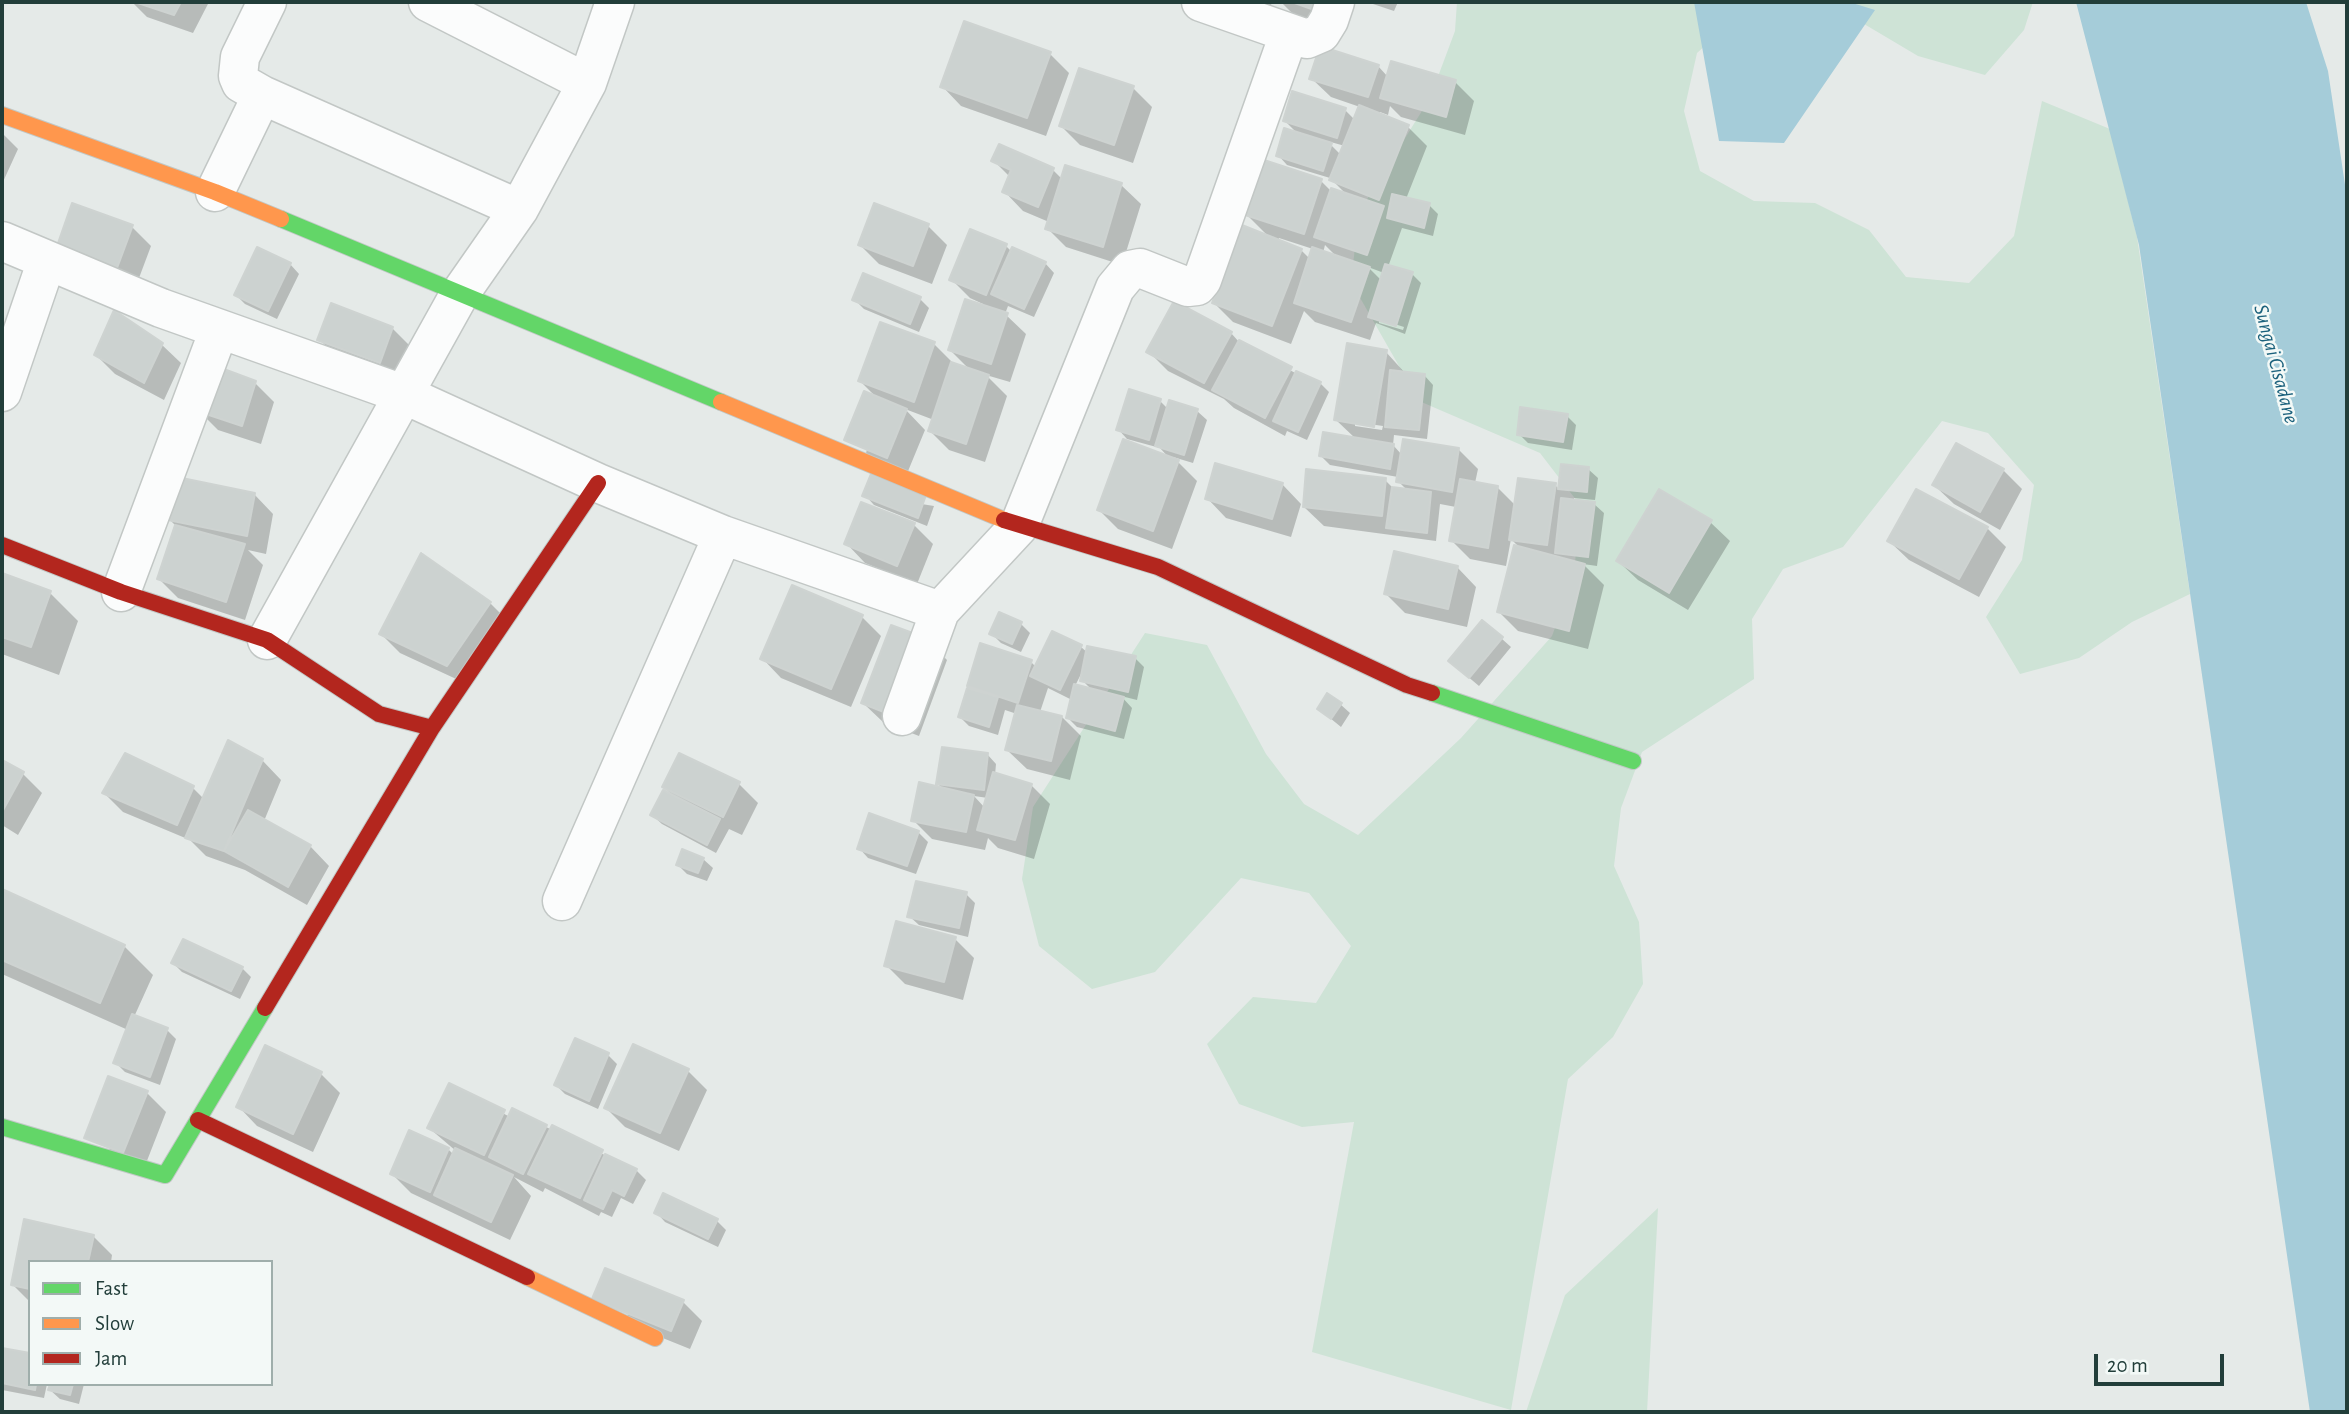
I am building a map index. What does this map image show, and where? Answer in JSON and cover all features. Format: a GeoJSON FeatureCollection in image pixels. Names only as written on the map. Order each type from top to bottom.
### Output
{"type":"FeatureCollection","features":[{"type":"Feature","properties":{"kind":"street"},"geometry":{"type":"LineString","coordinates":[[267,2],[240,57],[238,76],[241,83],[262,95],[519,209]]}},
{"type":"Feature","properties":{"kind":"street"},"geometry":{"type":"LineString","coordinates":[[428,2],[587,83]]}},
{"type":"Feature","properties":{"kind":"street"},"geometry":{"type":"LineString","coordinates":[[267,640],[459,295],[519,209],[587,83],[615,2]]}},
{"type":"Feature","properties":{"kind":"street"},"geometry":{"type":"LineString","coordinates":[[1201,2],[1307,39],[1321,33],[1335,2]]}},
{"type":"Feature","properties":{"kind":"street"},"geometry":{"type":"LineString","coordinates":[[902,716],[940,611],[1019,526],[1115,288],[1130,270],[1140,268],[1188,287],[1197,286],[1202,280],[1289,34]]}},
{"type":"Feature","properties":{"kind":"street"},"geometry":{"type":"LineString","coordinates":[[215,192],[262,95]]}},
{"type":"Feature","properties":{"kind":"street"},"geometry":{"type":"LineString","coordinates":[[2,115],[215,192],[1019,526],[1158,567],[1406,685],[1633,761]]}},
{"type":"Feature","properties":{"kind":"street"},"geometry":{"type":"LineString","coordinates":[[2,241],[219,330],[402,394],[598,483],[723,535],[940,611]]}},
{"type":"Feature","properties":{"kind":"street"},"geometry":{"type":"LineString","coordinates":[[2,392],[47,260]]}},
{"type":"Feature","properties":{"kind":"street"},"geometry":{"type":"LineString","coordinates":[[121,592],[219,330]]}},
{"type":"Feature","properties":{"kind":"street"},"geometry":{"type":"LineString","coordinates":[[2,1127],[165,1175],[432,728],[598,483]]}},
{"type":"Feature","properties":{"kind":"street"},"geometry":{"type":"LineString","coordinates":[[562,901],[723,535]]}},
{"type":"Feature","properties":{"kind":"street"},"geometry":{"type":"LineString","coordinates":[[2,545],[121,592],[267,640],[379,714],[432,728]]}},
{"type":"Feature","properties":{"kind":"street"},"geometry":{"type":"LineString","coordinates":[[198,1120],[655,1338]]}},
{"type":"Feature","properties":{"kind":"green space"},"geometry":{"type":"Polygon","coordinates":[[[1457,2],[1766,2],[1742,12],[1697,53],[1684,111],[1700,171],[1754,201],[1815,203],[1869,230],[1906,277],[1969,283],[2014,236],[2042,101],[2110,129],[2137,237],[2190,594],[2132,622],[2079,658],[2020,674],[1986,617],[2022,560],[2034,485],[1988,433],[1942,421],[1843,547],[1783,569],[1752,619],[1754,679],[1642,752],[1621,808],[1614,866],[1639,922],[1643,984],[1613,1037],[1568,1079],[1511,1410],[1312,1352],[1354,1122],[1302,1127],[1239,1104],[1207,1044],[1253,997],[1316,1003],[1351,946],[1309,893],[1241,878],[1155,972],[1092,989],[1039,946],[1022,879],[1033,807],[1145,633],[1207,645],[1266,754],[1304,804],[1358,835],[1461,738],[1552,636],[1574,574],[1580,505],[1540,453],[1419,401],[1351,282],[1359,212],[1430,98],[1455,31],[1457,2]]]}},
{"type":"Feature","properties":{"kind":"green space"},"geometry":{"type":"Polygon","coordinates":[[[1827,2],[2033,2],[2024,30],[1985,75],[1918,56],[1827,2]]]}},
{"type":"Feature","properties":{"kind":"green space"},"geometry":{"type":"Polygon","coordinates":[[[1658,1208],[1647,1412],[1526,1412],[1565,1295],[1658,1208]]]}},
{"type":"Feature","properties":{"kind":"water"},"geometry":{"type":"Polygon","coordinates":[[[1694,2],[1849,2],[1875,10],[1784,143],[1719,141],[1694,2]]]}},
{"type":"Feature","properties":{"kind":"water","name":"Sungai Cisadane"},"geometry":{"type":"Polygon","coordinates":[[[2076,2],[2306,2],[2328,71],[2347,198],[2347,1412],[2310,1412],[2139,245],[2076,2]]]}},
{"type":"Feature","properties":{"kind":"building"},"geometry":{"type":"Polygon","coordinates":[[[135,2],[181,2],[174,15],[135,2]]]}},
{"type":"Feature","properties":{"kind":"building"},"geometry":{"type":"Polygon","coordinates":[[[1292,2],[1320,2],[1317,11],[1292,2]]]}},
{"type":"Feature","properties":{"kind":"building"},"geometry":{"type":"Polygon","coordinates":[[[964,21],[1051,52],[1027,118],[940,87],[964,21]]]}},
{"type":"Feature","properties":{"kind":"building"},"geometry":{"type":"Polygon","coordinates":[[[1320,46],[1379,65],[1368,97],[1309,79],[1320,46]]]}},
{"type":"Feature","properties":{"kind":"building"},"geometry":{"type":"Polygon","coordinates":[[[1391,61],[1456,80],[1446,117],[1380,98],[1391,61]]]}},
{"type":"Feature","properties":{"kind":"building"},"geometry":{"type":"Polygon","coordinates":[[[1079,68],[1134,86],[1114,145],[1059,126],[1079,68]]]}},
{"type":"Feature","properties":{"kind":"building"},"geometry":{"type":"Polygon","coordinates":[[[1292,91],[1346,108],[1337,138],[1283,121],[1292,91]]]}},
{"type":"Feature","properties":{"kind":"building"},"geometry":{"type":"Polygon","coordinates":[[[1359,105],[1409,125],[1379,200],[1329,180],[1359,105]]]}},
{"type":"Feature","properties":{"kind":"building"},"geometry":{"type":"Polygon","coordinates":[[[1284,128],[1332,143],[1323,171],[1276,156],[1284,128]]]}},
{"type":"Feature","properties":{"kind":"building"},"geometry":{"type":"Polygon","coordinates":[[[999,144],[1054,168],[1038,207],[1002,192],[1011,170],[991,161],[999,144]]]}},
{"type":"Feature","properties":{"kind":"building"},"geometry":{"type":"Polygon","coordinates":[[[1264,160],[1322,179],[1304,234],[1245,215],[1264,160]]]}},
{"type":"Feature","properties":{"kind":"building"},"geometry":{"type":"Polygon","coordinates":[[[1065,165],[1122,183],[1103,247],[1045,229],[1065,165]]]}},
{"type":"Feature","properties":{"kind":"building"},"geometry":{"type":"Polygon","coordinates":[[[1331,188],[1384,206],[1367,255],[1314,237],[1331,188]]]}},
{"type":"Feature","properties":{"kind":"building"},"geometry":{"type":"Polygon","coordinates":[[[1392,194],[1430,203],[1424,228],[1387,218],[1392,194]]]}},
{"type":"Feature","properties":{"kind":"building"},"geometry":{"type":"Polygon","coordinates":[[[72,203],[133,225],[117,268],[57,246],[72,203]]]}},
{"type":"Feature","properties":{"kind":"building"},"geometry":{"type":"Polygon","coordinates":[[[874,203],[929,224],[913,266],[858,245],[874,203]]]}},
{"type":"Feature","properties":{"kind":"building"},"geometry":{"type":"Polygon","coordinates":[[[1242,225],[1302,249],[1272,326],[1212,303],[1242,225]]]}},
{"type":"Feature","properties":{"kind":"building"},"geometry":{"type":"Polygon","coordinates":[[[970,229],[1007,244],[986,295],[949,280],[970,229]]]}},
{"type":"Feature","properties":{"kind":"building"},"geometry":{"type":"Polygon","coordinates":[[[257,247],[291,263],[268,311],[234,295],[257,247]]]}},
{"type":"Feature","properties":{"kind":"building"},"geometry":{"type":"Polygon","coordinates":[[[1012,247],[1046,262],[1024,309],[991,294],[1012,247]]]}},
{"type":"Feature","properties":{"kind":"building"},"geometry":{"type":"Polygon","coordinates":[[[1312,247],[1370,267],[1351,322],[1294,303],[1312,247]]]}},
{"type":"Feature","properties":{"kind":"building"},"geometry":{"type":"Polygon","coordinates":[[[1385,264],[1413,272],[1396,326],[1368,317],[1385,264]]]}},
{"type":"Feature","properties":{"kind":"building"},"geometry":{"type":"Polygon","coordinates":[[[863,273],[921,297],[910,324],[852,300],[863,273]]]}},
{"type":"Feature","properties":{"kind":"building"},"geometry":{"type":"Polygon","coordinates":[[[965,299],[1008,313],[991,364],[948,350],[965,299]]]}},
{"type":"Feature","properties":{"kind":"building"},"geometry":{"type":"Polygon","coordinates":[[[1174,301],[1232,332],[1204,383],[1146,352],[1174,301]]]}},
{"type":"Feature","properties":{"kind":"building"},"geometry":{"type":"Polygon","coordinates":[[[331,303],[393,327],[380,363],[317,340],[331,303]]]}},
{"type":"Feature","properties":{"kind":"building"},"geometry":{"type":"Polygon","coordinates":[[[114,310],[163,343],[144,383],[94,355],[114,310]]]}},
{"type":"Feature","properties":{"kind":"building"},"geometry":{"type":"Polygon","coordinates":[[[880,322],[935,342],[914,402],[858,381],[880,322]]]}},
{"type":"Feature","properties":{"kind":"building"},"geometry":{"type":"Polygon","coordinates":[[[1239,340],[1292,367],[1265,418],[1212,390],[1239,340]]]}},
{"type":"Feature","properties":{"kind":"building"},"geometry":{"type":"Polygon","coordinates":[[[1347,343],[1387,350],[1374,427],[1334,420],[1347,343]]]}},
{"type":"Feature","properties":{"kind":"building"},"geometry":{"type":"Polygon","coordinates":[[[951,362],[989,375],[966,444],[928,431],[951,362]]]}},
{"type":"Feature","properties":{"kind":"building"},"geometry":{"type":"Polygon","coordinates":[[[213,365],[256,381],[242,426],[197,411],[213,365]]]}},
{"type":"Feature","properties":{"kind":"building"},"geometry":{"type":"Polygon","coordinates":[[[1390,370],[1425,374],[1419,430],[1385,427],[1390,370]]]}},
{"type":"Feature","properties":{"kind":"building"},"geometry":{"type":"Polygon","coordinates":[[[1296,371],[1321,382],[1298,432],[1273,421],[1296,371]]]}},
{"type":"Feature","properties":{"kind":"building"},"geometry":{"type":"Polygon","coordinates":[[[1129,389],[1161,399],[1149,440],[1116,430],[1129,389]]]}},
{"type":"Feature","properties":{"kind":"building"},"geometry":{"type":"Polygon","coordinates":[[[864,391],[907,409],[887,458],[844,440],[864,391]]]}},
{"type":"Feature","properties":{"kind":"building"},"geometry":{"type":"Polygon","coordinates":[[[1169,400],[1198,409],[1184,455],[1155,446],[1169,400]]]}},
{"type":"Feature","properties":{"kind":"building"},"geometry":{"type":"Polygon","coordinates":[[[1520,407],[1568,414],[1563,442],[1517,435],[1520,407]]]}},
{"type":"Feature","properties":{"kind":"building"},"geometry":{"type":"Polygon","coordinates":[[[1323,432],[1394,444],[1390,469],[1319,456],[1323,432]]]}},
{"type":"Feature","properties":{"kind":"building"},"geometry":{"type":"Polygon","coordinates":[[[1123,439],[1179,460],[1153,531],[1097,510],[1123,439]]]}},
{"type":"Feature","properties":{"kind":"building"},"geometry":{"type":"Polygon","coordinates":[[[1403,439],[1459,448],[1452,492],[1396,482],[1403,439]]]}},
{"type":"Feature","properties":{"kind":"building"},"geometry":{"type":"Polygon","coordinates":[[[1956,443],[2004,469],[1980,512],[1932,485],[1956,443]]]}},
{"type":"Feature","properties":{"kind":"building"},"geometry":{"type":"Polygon","coordinates":[[[1215,463],[1283,483],[1272,519],[1205,499],[1215,463]]]}},
{"type":"Feature","properties":{"kind":"building"},"geometry":{"type":"Polygon","coordinates":[[[1561,464],[1589,467],[1587,492],[1558,489],[1561,464]]]}},
{"type":"Feature","properties":{"kind":"building"},"geometry":{"type":"Polygon","coordinates":[[[1306,469],[1386,478],[1382,516],[1303,507],[1306,469]]]}},
{"type":"Feature","properties":{"kind":"building"},"geometry":{"type":"Polygon","coordinates":[[[871,474],[926,495],[918,518],[862,496],[871,474]]]}},
{"type":"Feature","properties":{"kind":"building"},"geometry":{"type":"Polygon","coordinates":[[[177,477],[255,493],[247,536],[168,520],[177,477]]]}},
{"type":"Feature","properties":{"kind":"building"},"geometry":{"type":"Polygon","coordinates":[[[1518,478],[1556,483],[1547,545],[1509,540],[1518,478]]]}},
{"type":"Feature","properties":{"kind":"building"},"geometry":{"type":"Polygon","coordinates":[[[1460,479],[1498,486],[1488,548],[1449,541],[1460,479]]]}},
{"type":"Feature","properties":{"kind":"building"},"geometry":{"type":"Polygon","coordinates":[[[1392,487],[1431,492],[1427,533],[1386,528],[1392,487]]]}},
{"type":"Feature","properties":{"kind":"building"},"geometry":{"type":"Polygon","coordinates":[[[1659,489],[1712,520],[1669,593],[1616,561],[1659,489]]]}},
{"type":"Feature","properties":{"kind":"building"},"geometry":{"type":"Polygon","coordinates":[[[1916,489],[1988,527],[1959,579],[1887,541],[1916,489]]]}},
{"type":"Feature","properties":{"kind":"building"},"geometry":{"type":"Polygon","coordinates":[[[1561,498],[1595,502],[1588,557],[1555,553],[1561,498]]]}},
{"type":"Feature","properties":{"kind":"building"},"geometry":{"type":"Polygon","coordinates":[[[861,502],[915,523],[897,566],[844,544],[861,502]]]}},
{"type":"Feature","properties":{"kind":"building"},"geometry":{"type":"Polygon","coordinates":[[[175,525],[245,544],[226,602],[157,579],[175,525]]]}},
{"type":"Feature","properties":{"kind":"building"},"geometry":{"type":"Polygon","coordinates":[[[1514,545],[1585,564],[1569,631],[1497,612],[1514,545]]]}},
{"type":"Feature","properties":{"kind":"building"},"geometry":{"type":"Polygon","coordinates":[[[1394,551],[1458,566],[1448,609],[1384,594],[1394,551]]]}},
{"type":"Feature","properties":{"kind":"building"},"geometry":{"type":"Polygon","coordinates":[[[421,553],[491,602],[447,666],[379,634],[421,553]]]}},
{"type":"Feature","properties":{"kind":"building"},"geometry":{"type":"Polygon","coordinates":[[[2,573],[51,591],[31,647],[2,637],[2,573]]]}},
{"type":"Feature","properties":{"kind":"building"},"geometry":{"type":"Polygon","coordinates":[[[792,585],[863,615],[831,689],[760,659],[792,585]]]}},
{"type":"Feature","properties":{"kind":"building"},"geometry":{"type":"Polygon","coordinates":[[[999,612],[1022,622],[1012,644],[989,634],[999,612]]]}},
{"type":"Feature","properties":{"kind":"building"},"geometry":{"type":"Polygon","coordinates":[[[1482,620],[1503,637],[1469,678],[1448,661],[1482,620]]]}},
{"type":"Feature","properties":{"kind":"building"},"geometry":{"type":"Polygon","coordinates":[[[891,625],[929,639],[899,718],[861,703],[891,625]]]}},
{"type":"Feature","properties":{"kind":"building"},"geometry":{"type":"Polygon","coordinates":[[[1052,631],[1082,645],[1060,690],[1030,676],[1052,631]]]}},
{"type":"Feature","properties":{"kind":"building"},"geometry":{"type":"Polygon","coordinates":[[[980,643],[1032,660],[1018,703],[967,686],[980,643]]]}},
{"type":"Feature","properties":{"kind":"building"},"geometry":{"type":"Polygon","coordinates":[[[1087,646],[1136,656],[1128,692],[1080,681],[1087,646]]]}},
{"type":"Feature","properties":{"kind":"building"},"geometry":{"type":"Polygon","coordinates":[[[1074,684],[1124,697],[1115,731],[1066,718],[1074,684]]]}},
{"type":"Feature","properties":{"kind":"building"},"geometry":{"type":"Polygon","coordinates":[[[967,688],[998,697],[989,727],[958,717],[967,688]]]}},
{"type":"Feature","properties":{"kind":"building"},"geometry":{"type":"Polygon","coordinates":[[[1327,693],[1342,703],[1331,719],[1317,709],[1327,693]]]}},
{"type":"Feature","properties":{"kind":"building"},"geometry":{"type":"Polygon","coordinates":[[[1017,705],[1062,716],[1051,761],[1005,750],[1017,705]]]}},
{"type":"Feature","properties":{"kind":"building"},"geometry":{"type":"Polygon","coordinates":[[[228,740],[263,759],[224,851],[185,838],[228,740]]]}},
{"type":"Feature","properties":{"kind":"building"},"geometry":{"type":"Polygon","coordinates":[[[942,747],[988,753],[984,790],[936,784],[942,747]]]}},
{"type":"Feature","properties":{"kind":"building"},"geometry":{"type":"Polygon","coordinates":[[[125,753],[194,786],[177,825],[102,793],[125,753]]]}},
{"type":"Feature","properties":{"kind":"building"},"geometry":{"type":"Polygon","coordinates":[[[679,753],[740,782],[723,817],[662,787],[679,753]]]}},
{"type":"Feature","properties":{"kind":"building"},"geometry":{"type":"Polygon","coordinates":[[[2,760],[24,772],[2,812],[2,760]]]}},
{"type":"Feature","properties":{"kind":"building"},"geometry":{"type":"Polygon","coordinates":[[[993,772],[1032,784],[1015,840],[977,830],[993,772]]]}},
{"type":"Feature","properties":{"kind":"building"},"geometry":{"type":"Polygon","coordinates":[[[919,782],[974,795],[966,832],[911,821],[919,782]]]}},
{"type":"Feature","properties":{"kind":"building"},"geometry":{"type":"Polygon","coordinates":[[[663,790],[720,819],[707,845],[650,815],[663,790]]]}},
{"type":"Feature","properties":{"kind":"building"},"geometry":{"type":"Polygon","coordinates":[[[248,810],[311,845],[288,887],[224,851],[248,810]]]}},
{"type":"Feature","properties":{"kind":"building"},"geometry":{"type":"Polygon","coordinates":[[[869,813],[919,831],[907,866],[857,849],[869,813]]]}},
{"type":"Feature","properties":{"kind":"building"},"geometry":{"type":"Polygon","coordinates":[[[682,849],[704,858],[698,873],[676,865],[682,849]]]}},
{"type":"Feature","properties":{"kind":"building"},"geometry":{"type":"Polygon","coordinates":[[[916,881],[967,892],[959,928],[907,917],[916,881]]]}},
{"type":"Feature","properties":{"kind":"building"},"geometry":{"type":"Polygon","coordinates":[[[2,889],[125,945],[100,1003],[2,960],[2,889]]]}},
{"type":"Feature","properties":{"kind":"building"},"geometry":{"type":"Polygon","coordinates":[[[896,921],[956,937],[944,982],[884,966],[896,921]]]}},
{"type":"Feature","properties":{"kind":"building"},"geometry":{"type":"Polygon","coordinates":[[[183,939],[243,967],[231,991],[171,963],[183,939]]]}},
{"type":"Feature","properties":{"kind":"building"},"geometry":{"type":"Polygon","coordinates":[[[132,1014],[168,1028],[150,1077],[113,1063],[132,1014]]]}},
{"type":"Feature","properties":{"kind":"building"},"geometry":{"type":"Polygon","coordinates":[[[575,1038],[609,1053],[589,1101],[554,1085],[575,1038]]]}},
{"type":"Feature","properties":{"kind":"building"},"geometry":{"type":"Polygon","coordinates":[[[633,1044],[689,1069],[660,1133],[604,1108],[633,1044]]]}},
{"type":"Feature","properties":{"kind":"building"},"geometry":{"type":"Polygon","coordinates":[[[265,1045],[322,1072],[293,1134],[236,1107],[265,1045]]]}},
{"type":"Feature","properties":{"kind":"building"},"geometry":{"type":"Polygon","coordinates":[[[108,1076],[148,1091],[123,1153],[84,1138],[108,1076]]]}},
{"type":"Feature","properties":{"kind":"building"},"geometry":{"type":"Polygon","coordinates":[[[449,1083],[505,1110],[484,1155],[427,1128],[449,1083]]]}},
{"type":"Feature","properties":{"kind":"building"},"geometry":{"type":"Polygon","coordinates":[[[512,1108],[547,1125],[523,1174],[489,1157],[512,1108]]]}},
{"type":"Feature","properties":{"kind":"building"},"geometry":{"type":"Polygon","coordinates":[[[552,1125],[603,1150],[580,1198],[528,1174],[552,1125]]]}},
{"type":"Feature","properties":{"kind":"building"},"geometry":{"type":"Polygon","coordinates":[[[409,1130],[449,1148],[430,1192],[390,1174],[409,1130]]]}},
{"type":"Feature","properties":{"kind":"building"},"geometry":{"type":"Polygon","coordinates":[[[455,1148],[513,1175],[491,1222],[434,1195],[455,1148]]]}},
{"type":"Feature","properties":{"kind":"building"},"geometry":{"type":"Polygon","coordinates":[[[605,1154],[637,1169],[624,1196],[612,1190],[603,1209],[584,1200],[605,1154]]]}},
{"type":"Feature","properties":{"kind":"building"},"geometry":{"type":"Polygon","coordinates":[[[663,1193],[718,1219],[708,1239],[654,1213],[663,1193]]]}},
{"type":"Feature","properties":{"kind":"building"},"geometry":{"type":"Polygon","coordinates":[[[24,1219],[94,1235],[88,1260],[28,1260],[28,1289],[11,1285],[24,1219]]]}},
{"type":"Feature","properties":{"kind":"building"},"geometry":{"type":"Polygon","coordinates":[[[605,1268],[684,1300],[671,1331],[592,1299],[605,1268]]]}},
{"type":"Feature","properties":{"kind":"building"},"geometry":{"type":"Polygon","coordinates":[[[2,1348],[28,1353],[28,1386],[36,1386],[35,1390],[2,1383],[2,1348]]]}},
{"type":"Feature","properties":{"kind":"building"},"geometry":{"type":"Polygon","coordinates":[[[49,1386],[72,1386],[70,1395],[48,1390],[49,1386]]]}},
{"type":"Feature","properties":{"kind":"traffic: fast"},"geometry":{"type":"LineString","coordinates":[[281,219],[721,402]]}},
{"type":"Feature","properties":{"kind":"traffic: fast"},"geometry":{"type":"LineString","coordinates":[[1432,693],[1633,761]]}},
{"type":"Feature","properties":{"kind":"traffic: fast"},"geometry":{"type":"LineString","coordinates":[[2,1127],[165,1175],[265,1008]]}},
{"type":"Feature","properties":{"kind":"traffic: slow"},"geometry":{"type":"LineString","coordinates":[[2,115],[215,192],[281,219]]}},
{"type":"Feature","properties":{"kind":"traffic: slow"},"geometry":{"type":"LineString","coordinates":[[721,402],[1004,520]]}},
{"type":"Feature","properties":{"kind":"traffic: slow"},"geometry":{"type":"LineString","coordinates":[[527,1277],[655,1338]]}},
{"type":"Feature","properties":{"kind":"traffic: jam"},"geometry":{"type":"LineString","coordinates":[[265,1008],[432,728],[598,483]]}},
{"type":"Feature","properties":{"kind":"traffic: jam"},"geometry":{"type":"LineString","coordinates":[[1004,520],[1158,567],[1407,685],[1432,693]]}},
{"type":"Feature","properties":{"kind":"traffic: jam"},"geometry":{"type":"LineString","coordinates":[[2,545],[121,592],[267,640],[379,714],[432,728]]}},
{"type":"Feature","properties":{"kind":"traffic: jam"},"geometry":{"type":"LineString","coordinates":[[198,1120],[527,1277]]}}]}
